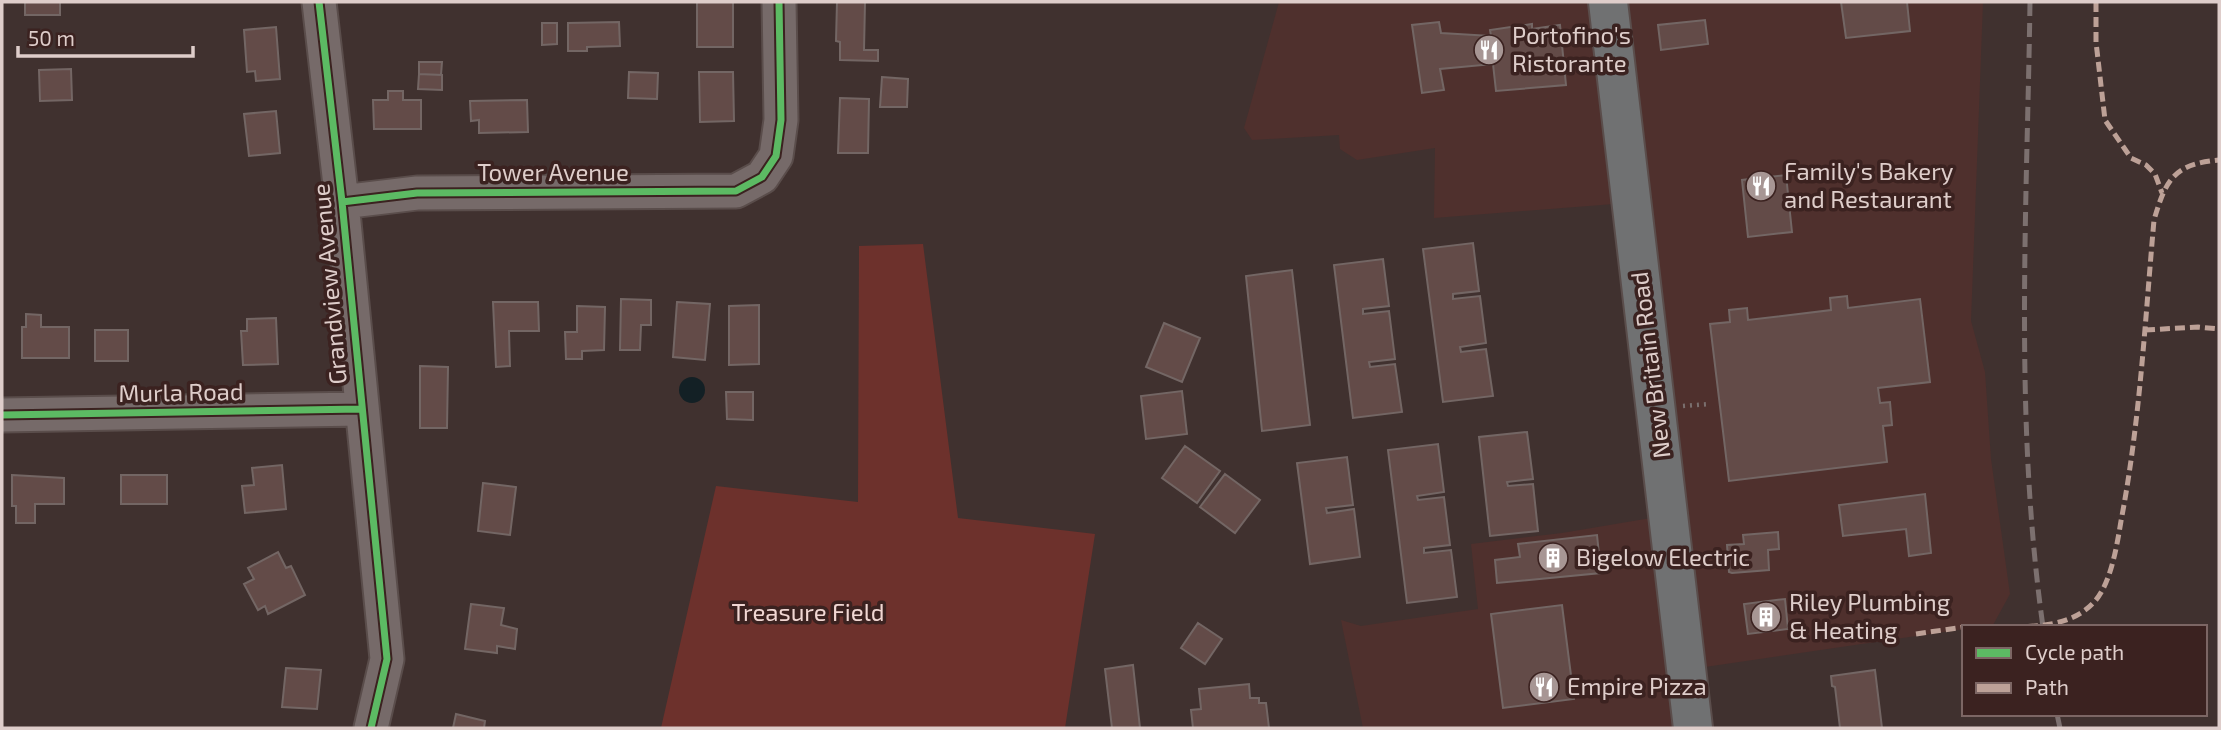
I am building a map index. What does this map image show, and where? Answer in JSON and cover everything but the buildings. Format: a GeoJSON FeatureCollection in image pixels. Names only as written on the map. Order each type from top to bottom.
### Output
{"type":"FeatureCollection","features":[{"type":"Feature","properties":{"kind":"main road","name":"New Britain Road"},"geometry":{"type":"LineString","coordinates":[[1608,2],[1693,728]]}},
{"type":"Feature","properties":{"kind":"street","name":"Grandview Avenue"},"geometry":{"type":"LineString","coordinates":[[319,2],[342,202],[387,659],[371,728]]}},
{"type":"Feature","properties":{"kind":"street","name":"Tower Avenue"},"geometry":{"type":"LineString","coordinates":[[342,202],[417,193],[736,191],[762,177],[776,156],[781,120],[779,2]]}},
{"type":"Feature","properties":{"kind":"street","name":"Murla Road"},"geometry":{"type":"LineString","coordinates":[[2,415],[362,409]]}},
{"type":"Feature","properties":{"kind":"path"},"geometry":{"type":"LineString","coordinates":[[1682,407],[1710,404]]}},
{"type":"Feature","properties":{"kind":"shaded area"},"geometry":{"type":"Polygon","coordinates":[[[1279,2],[1983,2],[1971,321],[1985,372],[1991,459],[2010,594],[1993,625],[1962,625],[1962,629],[1698,668],[1614,204],[1434,218],[1435,148],[1357,160],[1340,149],[1339,135],[1252,140],[1244,128],[1279,2]]]}},
{"type":"Feature","properties":{"kind":"shaded area"},"geometry":{"type":"Polygon","coordinates":[[[692,377],[701,381],[705,390],[701,399],[692,403],[683,399],[679,390],[683,381],[692,377]]]}},
{"type":"Feature","properties":{"kind":"shaded area"},"geometry":{"type":"Polygon","coordinates":[[[1657,517],[1678,728],[1363,728],[1341,620],[1361,626],[1478,609],[1471,544],[1562,533],[1657,517]]]}},
{"type":"Feature","properties":{"kind":"green space","name":"Treasure Field"},"geometry":{"type":"Polygon","coordinates":[[[923,244],[958,518],[1095,534],[1065,728],[661,728],[716,486],[858,502],[859,246],[923,244]]]}},
{"type":"Feature","properties":{"kind":"railway"},"geometry":{"type":"LineString","coordinates":[[2030,2],[2025,393],[2028,471],[2043,625]]}},
{"type":"Feature","properties":{"kind":"railway"},"geometry":{"type":"LineString","coordinates":[[2057,716],[2060,728]]}},
{"type":"Feature","properties":{"kind":"marked path"},"geometry":{"type":"LineString","coordinates":[[2096,2],[2096,42],[2105,120],[2131,158],[2146,165],[2155,174],[2162,193]]}},
{"type":"Feature","properties":{"kind":"marked path"},"geometry":{"type":"LineString","coordinates":[[2044,625],[2068,619],[2082,612],[2101,593],[2109,574],[2133,446],[2154,220],[2163,194],[2174,176],[2192,165],[2219,160]]}},
{"type":"Feature","properties":{"kind":"marked path"},"geometry":{"type":"LineString","coordinates":[[2145,330],[2198,327],[2219,329]]}},
{"type":"Feature","properties":{"kind":"marked path"},"geometry":{"type":"LineString","coordinates":[[1916,634],[1962,627]]}},
{"type":"Feature","properties":{"kind":"cycle path"},"geometry":{"type":"LineString","coordinates":[[319,2],[342,202],[387,659],[371,728]]}},
{"type":"Feature","properties":{"kind":"cycle path"},"geometry":{"type":"LineString","coordinates":[[342,202],[417,193],[736,191],[762,177],[776,156],[781,120],[779,2]]}},
{"type":"Feature","properties":{"kind":"cycle path"},"geometry":{"type":"LineString","coordinates":[[2,415],[361,409]]}},
{"type":"Feature","properties":{"kind":"place","name":"Portofino's Ristorante"},"geometry":{"type":"Point","coordinates":[1489,50]}},
{"type":"Feature","properties":{"kind":"place","name":"Family's Bakery and Restaurant"},"geometry":{"type":"Point","coordinates":[1761,186]}},
{"type":"Feature","properties":{"kind":"place","name":"Bigelow Electric"},"geometry":{"type":"Point","coordinates":[1553,558]}},
{"type":"Feature","properties":{"kind":"place","name":"Riley Plumbing & Heating"},"geometry":{"type":"Point","coordinates":[1766,617]}},
{"type":"Feature","properties":{"kind":"place","name":"Empire Pizza"},"geometry":{"type":"Point","coordinates":[1544,687]}}]}
